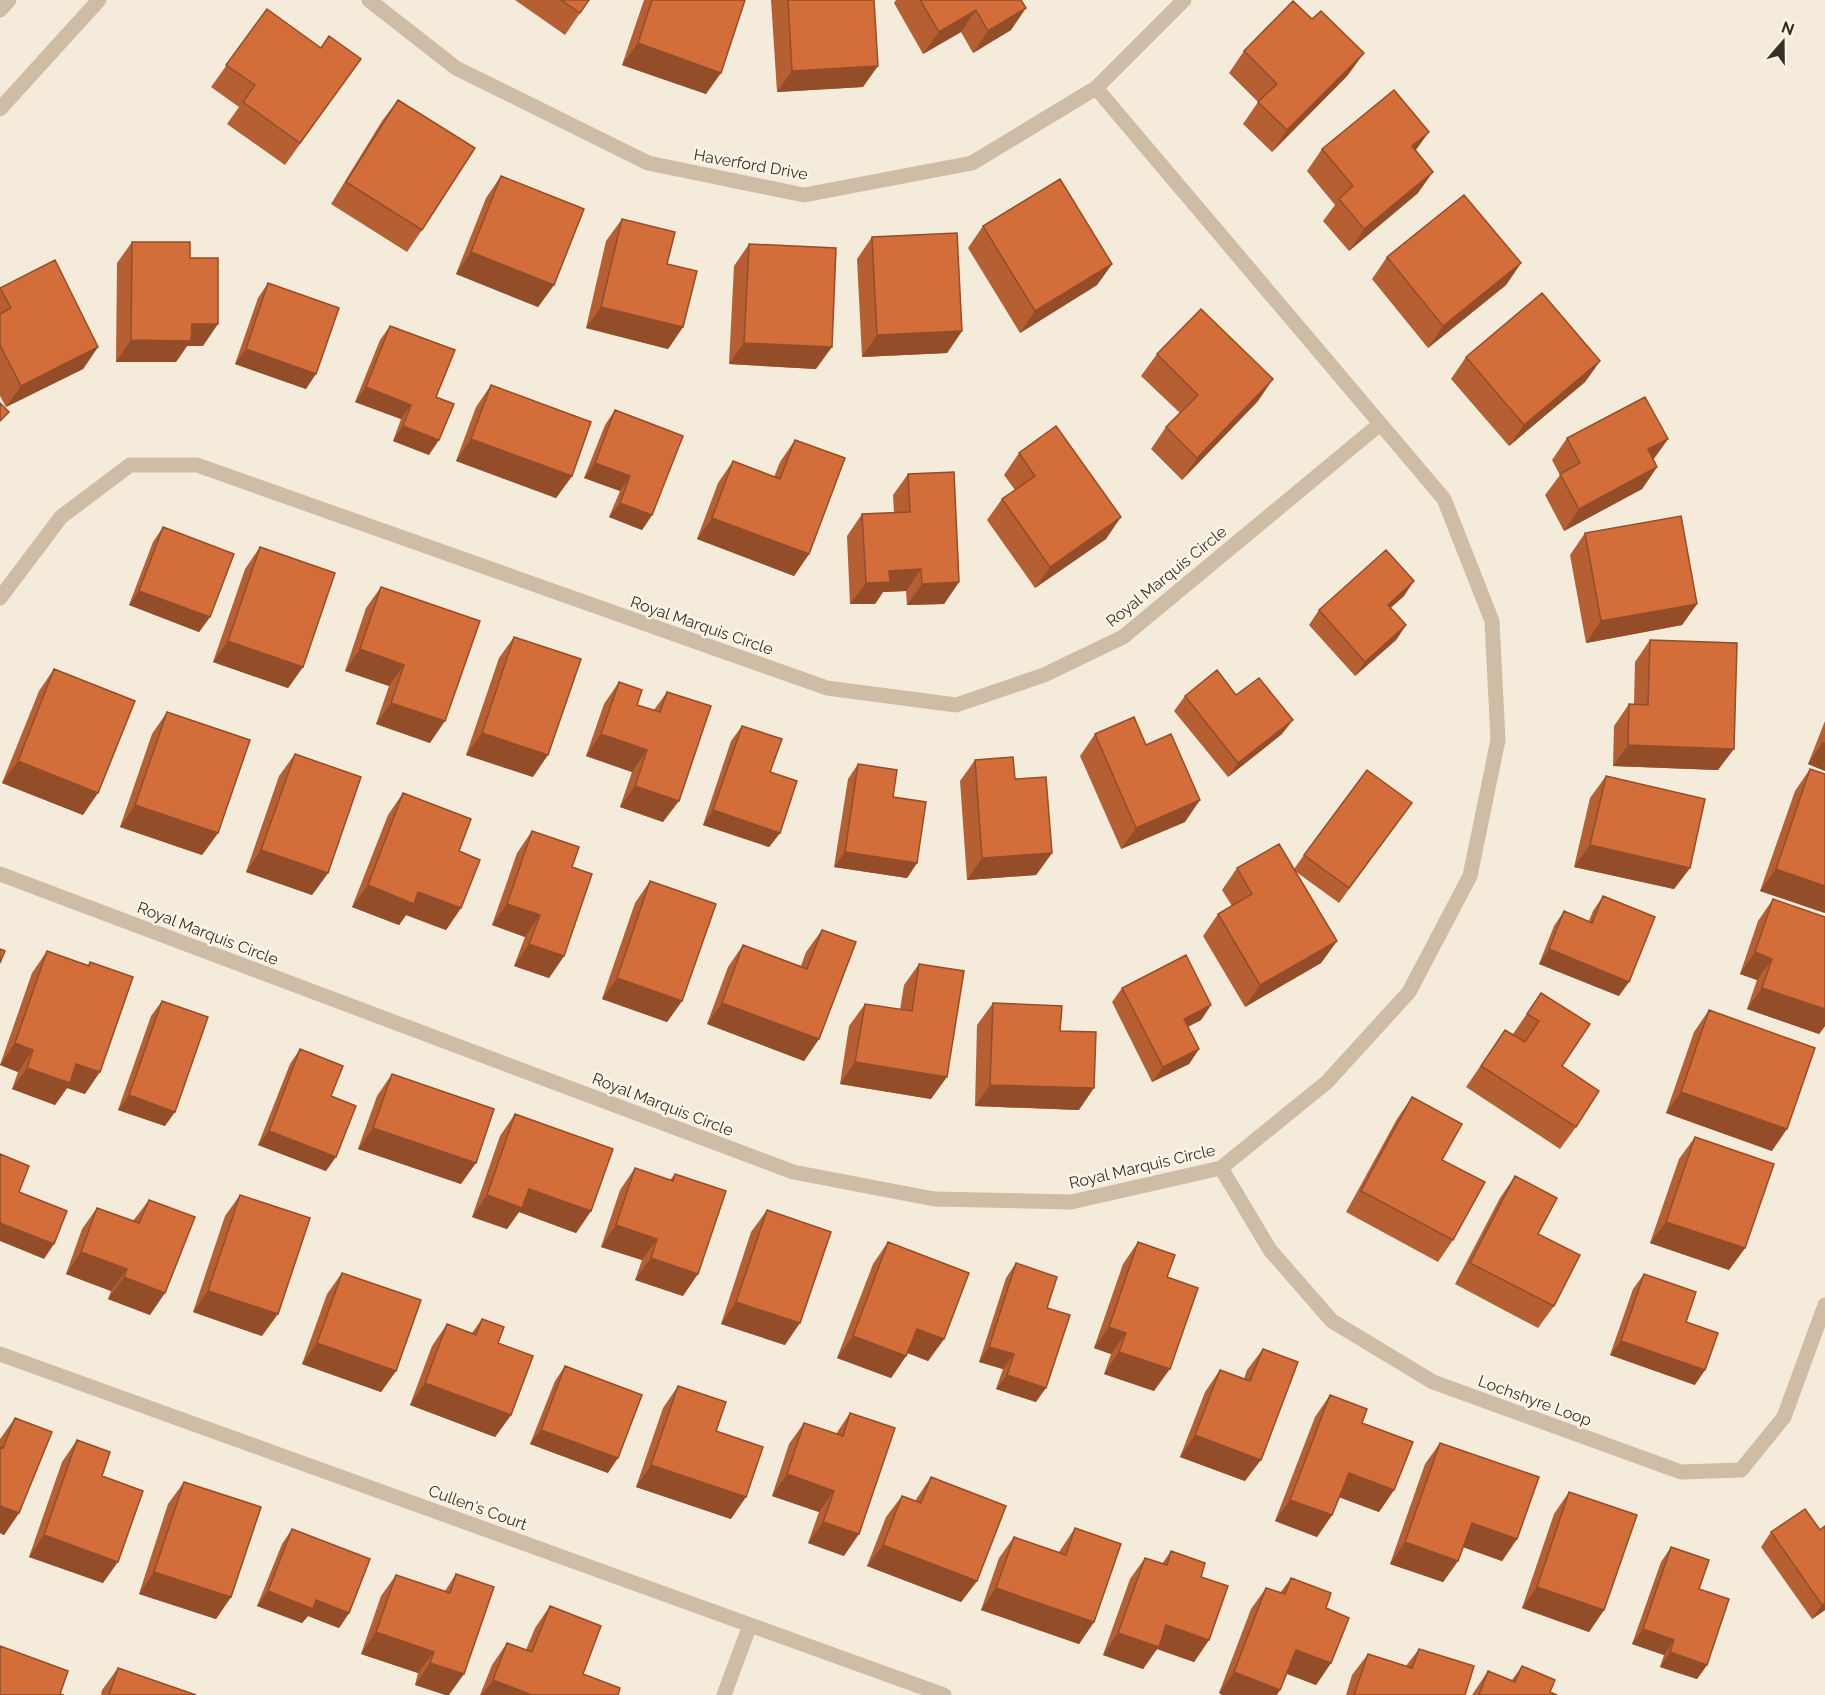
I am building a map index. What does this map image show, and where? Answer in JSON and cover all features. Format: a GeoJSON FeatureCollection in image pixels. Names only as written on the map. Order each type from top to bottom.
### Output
{"type":"FeatureCollection","features":[{"type":"Feature","properties":{"kind":"street"},"geometry":{"type":"LineString","coordinates":[[0,10],[9,0]]}},
{"type":"Feature","properties":{"kind":"street"},"geometry":{"type":"LineString","coordinates":[[0,109],[99,0]]}},
{"type":"Feature","properties":{"kind":"street","name":"Haverford Drive"},"geometry":{"type":"LineString","coordinates":[[369,0],[456,68],[648,163],[804,195],[972,164],[1096,88],[1184,0]]}},
{"type":"Feature","properties":{"kind":"street","name":"Royal Marquis Circle"},"geometry":{"type":"LineString","coordinates":[[0,874],[793,1172],[934,1198],[1071,1202],[1221,1168],[1327,1082],[1409,992],[1470,876],[1498,740],[1492,621],[1444,499],[1096,88]]}},
{"type":"Feature","properties":{"kind":"street","name":"Royal Marquis Circle"},"geometry":{"type":"LineString","coordinates":[[0,598],[62,517],[130,465],[197,465],[827,688],[957,705],[1044,675],[1123,637],[1380,424]]}},
{"type":"Feature","properties":{"kind":"street","name":"Lochshyre Loop"},"geometry":{"type":"LineString","coordinates":[[1221,1168],[1270,1250],[1332,1321],[1433,1382],[1680,1472],[1740,1470],[1784,1417],[1825,1305]]}},
{"type":"Feature","properties":{"kind":"street","name":"Cullen's Court"},"geometry":{"type":"LineString","coordinates":[[0,1354],[944,1695]]}},
{"type":"Feature","properties":{"kind":"street"},"geometry":{"type":"LineString","coordinates":[[724,1695],[750,1625]]}},
{"type":"Feature","properties":{"kind":"building"},"geometry":{"type":"Polygon","coordinates":[[[561,0],[589,0],[580,13],[561,0]]]}},
{"type":"Feature","properties":{"kind":"building"},"geometry":{"type":"Polygon","coordinates":[[[652,0],[745,0],[721,73],[638,43],[652,0]]]}},
{"type":"Feature","properties":{"kind":"building"},"geometry":{"type":"Polygon","coordinates":[[[788,0],[874,0],[878,66],[792,71],[788,0]]]}},
{"type":"Feature","properties":{"kind":"building"},"geometry":{"type":"Polygon","coordinates":[[[920,0],[1021,0],[1026,8],[988,31],[976,10],[939,32],[920,0]]]}},
{"type":"Feature","properties":{"kind":"building"},"geometry":{"type":"Polygon","coordinates":[[[1293,1],[1312,19],[1321,11],[1364,53],[1287,130],[1258,102],[1277,84],[1244,51],[1293,1]]]}},
{"type":"Feature","properties":{"kind":"building"},"geometry":{"type":"Polygon","coordinates":[[[267,9],[321,48],[329,36],[361,59],[300,143],[243,102],[255,85],[226,65],[267,9]]]}},
{"type":"Feature","properties":{"kind":"building"},"geometry":{"type":"Polygon","coordinates":[[[1394,90],[1429,132],[1412,146],[1433,172],[1364,229],[1339,199],[1353,186],[1322,149],[1394,90]]]}},
{"type":"Feature","properties":{"kind":"building"},"geometry":{"type":"Polygon","coordinates":[[[398,100],[475,148],[422,230],[346,182],[398,100]]]}},
{"type":"Feature","properties":{"kind":"building"},"geometry":{"type":"Polygon","coordinates":[[[501,176],[584,209],[554,285],[471,252],[501,176]]]}},
{"type":"Feature","properties":{"kind":"building"},"geometry":{"type":"Polygon","coordinates":[[[1060,179],[1112,264],[1035,311],[983,226],[1060,179]]]}},
{"type":"Feature","properties":{"kind":"building"},"geometry":{"type":"Polygon","coordinates":[[[1464,195],[1521,263],[1443,326],[1387,257],[1464,195]]]}},
{"type":"Feature","properties":{"kind":"building"},"geometry":{"type":"Polygon","coordinates":[[[622,219],[675,232],[667,264],[697,271],[683,327],[601,307],[622,219]]]}},
{"type":"Feature","properties":{"kind":"building"},"geometry":{"type":"Polygon","coordinates":[[[957,233],[962,331],[877,335],[872,237],[957,233]]]}},
{"type":"Feature","properties":{"kind":"building"},"geometry":{"type":"Polygon","coordinates":[[[132,242],[190,242],[190,258],[218,258],[218,324],[192,324],[191,341],[131,340],[132,242]]]}},
{"type":"Feature","properties":{"kind":"building"},"geometry":{"type":"Polygon","coordinates":[[[749,244],[836,248],[832,347],[744,343],[749,244]]]}},
{"type":"Feature","properties":{"kind":"building"},"geometry":{"type":"Polygon","coordinates":[[[55,260],[98,347],[21,386],[0,345],[0,314],[11,308],[0,288],[55,260]]]}},
{"type":"Feature","properties":{"kind":"building"},"geometry":{"type":"Polygon","coordinates":[[[268,283],[339,308],[316,374],[246,349],[268,283]]]}},
{"type":"Feature","properties":{"kind":"building"},"geometry":{"type":"Polygon","coordinates":[[[1542,293],[1600,361],[1524,425],[1466,357],[1542,293]]]}},
{"type":"Feature","properties":{"kind":"building"},"geometry":{"type":"Polygon","coordinates":[[[1201,309],[1273,379],[1197,458],[1166,427],[1198,395],[1157,354],[1201,309]]]}},
{"type":"Feature","properties":{"kind":"building"},"geometry":{"type":"Polygon","coordinates":[[[390,326],[455,350],[436,397],[454,404],[439,440],[403,426],[411,405],[366,387],[390,326]]]}},
{"type":"Feature","properties":{"kind":"building"},"geometry":{"type":"Polygon","coordinates":[[[491,385],[591,422],[572,476],[471,439],[491,385]]]}},
{"type":"Feature","properties":{"kind":"building"},"geometry":{"type":"Polygon","coordinates":[[[1645,397],[1668,439],[1648,449],[1657,467],[1579,509],[1560,474],[1580,463],[1567,438],[1645,397]]]}},
{"type":"Feature","properties":{"kind":"building"},"geometry":{"type":"Polygon","coordinates":[[[0,403],[9,412],[0,421],[0,403]]]}},
{"type":"Feature","properties":{"kind":"building"},"geometry":{"type":"Polygon","coordinates":[[[615,410],[683,436],[652,515],[620,503],[630,476],[595,463],[615,410]]]}},
{"type":"Feature","properties":{"kind":"building"},"geometry":{"type":"Polygon","coordinates":[[[1056,426],[1121,517],[1050,567],[1002,499],[1035,476],[1019,453],[1056,426]]]}},
{"type":"Feature","properties":{"kind":"building"},"geometry":{"type":"Polygon","coordinates":[[[795,440],[845,458],[809,554],[712,518],[733,461],[780,479],[795,440]]]}},
{"type":"Feature","properties":{"kind":"building"},"geometry":{"type":"Polygon","coordinates":[[[954,472],[959,582],[922,584],[921,569],[889,571],[890,582],[866,583],[862,514],[910,512],[908,474],[954,472]]]}},
{"type":"Feature","properties":{"kind":"building"},"geometry":{"type":"Polygon","coordinates":[[[1681,516],[1697,604],[1601,621],[1585,533],[1681,516]]]}},
{"type":"Feature","properties":{"kind":"building"},"geometry":{"type":"Polygon","coordinates":[[[163,527],[234,554],[210,617],[139,591],[163,527]]]}},
{"type":"Feature","properties":{"kind":"building"},"geometry":{"type":"Polygon","coordinates":[[[260,547],[335,573],[303,667],[228,641],[260,547]]]}},
{"type":"Feature","properties":{"kind":"building"},"geometry":{"type":"Polygon","coordinates":[[[1386,550],[1414,581],[1388,605],[1406,625],[1365,662],[1319,610],[1386,550]]]}},
{"type":"Feature","properties":{"kind":"building"},"geometry":{"type":"Polygon","coordinates":[[[381,587],[480,621],[445,721],[391,703],[404,665],[360,649],[381,587]]]}},
{"type":"Feature","properties":{"kind":"building"},"geometry":{"type":"Polygon","coordinates":[[[514,637],[581,659],[548,755],[482,733],[514,637]]]}},
{"type":"Feature","properties":{"kind":"building"},"geometry":{"type":"Polygon","coordinates":[[[1650,640],[1737,643],[1734,749],[1628,745],[1629,704],[1648,705],[1650,640]]]}},
{"type":"Feature","properties":{"kind":"building"},"geometry":{"type":"Polygon","coordinates":[[[54,669],[135,701],[98,793],[18,761],[54,669]]]}},
{"type":"Feature","properties":{"kind":"building"},"geometry":{"type":"Polygon","coordinates":[[[1217,670],[1236,695],[1259,678],[1293,720],[1238,763],[1185,696],[1217,670]]]}},
{"type":"Feature","properties":{"kind":"building"},"geometry":{"type":"Polygon","coordinates":[[[619,682],[642,690],[637,705],[660,712],[667,692],[711,706],[679,801],[635,786],[647,750],[601,734],[619,682]]]}},
{"type":"Feature","properties":{"kind":"building"},"geometry":{"type":"Polygon","coordinates":[[[167,712],[250,740],[218,833],[135,805],[167,712]]]}},
{"type":"Feature","properties":{"kind":"building"},"geometry":{"type":"Polygon","coordinates":[[[1134,717],[1146,745],[1171,734],[1200,800],[1136,828],[1095,734],[1134,717]]]}},
{"type":"Feature","properties":{"kind":"building"},"geometry":{"type":"Polygon","coordinates":[[[742,726],[782,739],[770,772],[797,781],[780,833],[713,810],[742,726]]]}},
{"type":"Feature","properties":{"kind":"building"},"geometry":{"type":"Polygon","coordinates":[[[295,754],[361,777],[328,873],[261,850],[295,754]]]}},
{"type":"Feature","properties":{"kind":"building"},"geometry":{"type":"Polygon","coordinates":[[[1013,757],[1015,779],[1046,777],[1052,853],[982,858],[975,760],[1013,757]]]}},
{"type":"Feature","properties":{"kind":"building"},"geometry":{"type":"Polygon","coordinates":[[[858,764],[897,770],[893,797],[926,802],[917,863],[845,852],[858,764]]]}},
{"type":"Feature","properties":{"kind":"building"},"geometry":{"type":"Polygon","coordinates":[[[1810,769],[1825,774],[1825,886],[1776,869],[1810,769]]]}},
{"type":"Feature","properties":{"kind":"building"},"geometry":{"type":"Polygon","coordinates":[[[1367,770],[1412,803],[1349,888],[1304,855],[1367,770]]]}},
{"type":"Feature","properties":{"kind":"building"},"geometry":{"type":"Polygon","coordinates":[[[1606,776],[1705,799],[1690,868],[1590,845],[1606,776]]]}},
{"type":"Feature","properties":{"kind":"building"},"geometry":{"type":"Polygon","coordinates":[[[403,793],[471,819],[459,851],[480,860],[461,908],[418,892],[414,904],[368,885],[403,793]]]}},
{"type":"Feature","properties":{"kind":"building"},"geometry":{"type":"Polygon","coordinates":[[[532,831],[579,847],[572,867],[592,874],[564,956],[529,944],[540,915],[507,904],[532,831]]]}},
{"type":"Feature","properties":{"kind":"building"},"geometry":{"type":"Polygon","coordinates":[[[1279,844],[1337,941],[1260,985],[1218,914],[1252,894],[1237,868],[1279,844]]]}},
{"type":"Feature","properties":{"kind":"building"},"geometry":{"type":"Polygon","coordinates":[[[650,881],[716,904],[682,1001],[617,978],[650,881]]]}},
{"type":"Feature","properties":{"kind":"building"},"geometry":{"type":"Polygon","coordinates":[[[1603,896],[1655,917],[1629,982],[1549,949],[1564,911],[1592,923],[1603,896]]]}},
{"type":"Feature","properties":{"kind":"building"},"geometry":{"type":"Polygon","coordinates":[[[1773,899],[1825,917],[1825,1009],[1762,988],[1772,959],[1755,952],[1773,899]]]}},
{"type":"Feature","properties":{"kind":"building"},"geometry":{"type":"Polygon","coordinates":[[[822,930],[856,942],[819,1039],[722,1003],[743,945],[807,969],[822,930]]]}},
{"type":"Feature","properties":{"kind":"building"},"geometry":{"type":"Polygon","coordinates":[[[0,949],[5,951],[0,963],[0,949]]]}},
{"type":"Feature","properties":{"kind":"building"},"geometry":{"type":"Polygon","coordinates":[[[47,951],[89,966],[90,962],[133,977],[100,1072],[76,1064],[70,1083],[27,1068],[33,1050],[15,1043],[47,951]]]}},
{"type":"Feature","properties":{"kind":"building"},"geometry":{"type":"Polygon","coordinates":[[[1186,955],[1211,1005],[1184,1019],[1199,1049],[1163,1067],[1122,988],[1186,955]]]}},
{"type":"Feature","properties":{"kind":"building"},"geometry":{"type":"Polygon","coordinates":[[[919,964],[964,971],[947,1077],[855,1062],[865,1004],[912,1011],[919,964]]]}},
{"type":"Feature","properties":{"kind":"building"},"geometry":{"type":"Polygon","coordinates":[[[1541,993],[1590,1024],[1562,1066],[1599,1091],[1576,1127],[1481,1066],[1505,1030],[1525,1042],[1539,1021],[1527,1014],[1541,993]]]}},
{"type":"Feature","properties":{"kind":"building"},"geometry":{"type":"Polygon","coordinates":[[[162,1001],[208,1017],[175,1112],[129,1095],[162,1001]]]}},
{"type":"Feature","properties":{"kind":"building"},"geometry":{"type":"Polygon","coordinates":[[[993,1003],[1062,1006],[1060,1031],[1096,1032],[1094,1088],[990,1085],[993,1003]]]}},
{"type":"Feature","properties":{"kind":"building"},"geometry":{"type":"Polygon","coordinates":[[[1709,1010],[1815,1048],[1787,1129],[1681,1092],[1709,1010]]]}},
{"type":"Feature","properties":{"kind":"building"},"geometry":{"type":"Polygon","coordinates":[[[300,1049],[343,1066],[331,1096],[356,1106],[336,1157],[269,1131],[300,1049]]]}},
{"type":"Feature","properties":{"kind":"building"},"geometry":{"type":"Polygon","coordinates":[[[392,1074],[494,1109],[476,1163],[373,1128],[392,1074]]]}},
{"type":"Feature","properties":{"kind":"building"},"geometry":{"type":"Polygon","coordinates":[[[1412,1097],[1462,1124],[1442,1160],[1485,1182],[1453,1240],[1361,1191],[1412,1097]]]}},
{"type":"Feature","properties":{"kind":"building"},"geometry":{"type":"Polygon","coordinates":[[[515,1114],[613,1149],[591,1211],[529,1189],[522,1208],[487,1195],[515,1114]]]}},
{"type":"Feature","properties":{"kind":"building"},"geometry":{"type":"Polygon","coordinates":[[[1695,1137],[1774,1164],[1745,1248],[1666,1222],[1695,1137]]]}},
{"type":"Feature","properties":{"kind":"building"},"geometry":{"type":"Polygon","coordinates":[[[0,1154],[29,1166],[19,1192],[67,1211],[54,1244],[0,1223],[0,1154]]]}},
{"type":"Feature","properties":{"kind":"building"},"geometry":{"type":"Polygon","coordinates":[[[635,1168],[673,1181],[675,1174],[726,1191],[698,1274],[651,1258],[657,1239],[616,1225],[635,1168]]]}},
{"type":"Feature","properties":{"kind":"building"},"geometry":{"type":"Polygon","coordinates":[[[1515,1176],[1557,1198],[1538,1234],[1580,1255],[1554,1306],[1470,1263],[1515,1176]]]}},
{"type":"Feature","properties":{"kind":"building"},"geometry":{"type":"Polygon","coordinates":[[[240,1195],[310,1218],[278,1314],[208,1291],[240,1195]]]}},
{"type":"Feature","properties":{"kind":"building"},"geometry":{"type":"Polygon","coordinates":[[[149,1200],[195,1217],[165,1293],[124,1277],[127,1269],[81,1252],[97,1208],[139,1223],[149,1200]]]}},
{"type":"Feature","properties":{"kind":"building"},"geometry":{"type":"Polygon","coordinates":[[[767,1210],[831,1232],[800,1323],[736,1302],[767,1210]]]}},
{"type":"Feature","properties":{"kind":"building"},"geometry":{"type":"Polygon","coordinates":[[[888,1242],[969,1273],[944,1339],[917,1329],[906,1356],[853,1336],[888,1242]]]}},
{"type":"Feature","properties":{"kind":"building"},"geometry":{"type":"Polygon","coordinates":[[[1138,1242],[1175,1255],[1167,1277],[1198,1288],[1170,1369],[1119,1352],[1126,1333],[1109,1327],[1138,1242]]]}},
{"type":"Feature","properties":{"kind":"building"},"geometry":{"type":"Polygon","coordinates":[[[1016,1263],[1057,1277],[1047,1308],[1070,1315],[1046,1388],[1007,1375],[1014,1354],[989,1347],[1016,1263]]]}},
{"type":"Feature","properties":{"kind":"building"},"geometry":{"type":"Polygon","coordinates":[[[342,1273],[421,1300],[396,1371],[317,1343],[342,1273]]]}},
{"type":"Feature","properties":{"kind":"building"},"geometry":{"type":"Polygon","coordinates":[[[1644,1274],[1696,1292],[1686,1322],[1718,1333],[1705,1370],[1621,1341],[1644,1274]]]}},
{"type":"Feature","properties":{"kind":"building"},"geometry":{"type":"Polygon","coordinates":[[[482,1319],[504,1327],[498,1343],[533,1356],[511,1415],[425,1383],[447,1324],[476,1335],[482,1319]]]}},
{"type":"Feature","properties":{"kind":"building"},"geometry":{"type":"Polygon","coordinates":[[[1263,1349],[1298,1362],[1261,1460],[1195,1435],[1220,1370],[1250,1381],[1263,1349]]]}},
{"type":"Feature","properties":{"kind":"building"},"geometry":{"type":"Polygon","coordinates":[[[565,1366],[642,1395],[618,1458],[541,1430],[565,1366]]]}},
{"type":"Feature","properties":{"kind":"building"},"geometry":{"type":"Polygon","coordinates":[[[678,1386],[726,1402],[716,1431],[763,1447],[746,1497],[651,1465],[678,1386]]]}},
{"type":"Feature","properties":{"kind":"building"},"geometry":{"type":"Polygon","coordinates":[[[1330,1395],[1367,1409],[1362,1423],[1413,1442],[1394,1490],[1349,1473],[1332,1515],[1290,1500],[1330,1395]]]}},
{"type":"Feature","properties":{"kind":"building"},"geometry":{"type":"Polygon","coordinates":[[[850,1413],[895,1428],[859,1534],[823,1522],[834,1491],[787,1474],[804,1423],[843,1436],[850,1413]]]}},
{"type":"Feature","properties":{"kind":"building"},"geometry":{"type":"Polygon","coordinates":[[[15,1418],[52,1432],[19,1513],[0,1506],[0,1447],[3,1448],[15,1418]]]}},
{"type":"Feature","properties":{"kind":"building"},"geometry":{"type":"Polygon","coordinates":[[[77,1440],[110,1452],[102,1476],[143,1491],[118,1562],[44,1535],[77,1440]]]}},
{"type":"Feature","properties":{"kind":"building"},"geometry":{"type":"Polygon","coordinates":[[[1440,1443],[1539,1477],[1517,1539],[1472,1523],[1458,1561],[1405,1542],[1440,1443]]]}},
{"type":"Feature","properties":{"kind":"building"},"geometry":{"type":"Polygon","coordinates":[[[931,1477],[1006,1506],[977,1581],[883,1545],[902,1496],[921,1503],[931,1477]]]}},
{"type":"Feature","properties":{"kind":"building"},"geometry":{"type":"Polygon","coordinates":[[[184,1482],[261,1507],[231,1597],[154,1572],[184,1482]]]}},
{"type":"Feature","properties":{"kind":"building"},"geometry":{"type":"Polygon","coordinates":[[[1569,1492],[1637,1515],[1604,1610],[1537,1587],[1569,1492]]]}},
{"type":"Feature","properties":{"kind":"building"},"geometry":{"type":"Polygon","coordinates":[[[1805,1509],[1820,1530],[1825,1526],[1825,1603],[1822,1605],[1771,1532],[1805,1509]]]}},
{"type":"Feature","properties":{"kind":"building"},"geometry":{"type":"Polygon","coordinates":[[[1075,1528],[1121,1544],[1094,1622],[996,1588],[1014,1537],[1066,1555],[1075,1528]]]}},
{"type":"Feature","properties":{"kind":"building"},"geometry":{"type":"Polygon","coordinates":[[[292,1529],[370,1559],[349,1613],[316,1600],[313,1609],[268,1591],[292,1529]]]}},
{"type":"Feature","properties":{"kind":"building"},"geometry":{"type":"Polygon","coordinates":[[[1671,1547],[1709,1560],[1699,1589],[1729,1599],[1707,1665],[1670,1652],[1674,1640],[1643,1629],[1671,1547]]]}},
{"type":"Feature","properties":{"kind":"building"},"geometry":{"type":"Polygon","coordinates":[[[1171,1551],[1205,1563],[1201,1577],[1228,1586],[1209,1640],[1166,1625],[1159,1647],[1118,1633],[1145,1558],[1167,1565],[1171,1551]]]}},
{"type":"Feature","properties":{"kind":"building"},"geometry":{"type":"Polygon","coordinates":[[[456,1574],[494,1587],[464,1674],[430,1663],[434,1652],[376,1632],[396,1575],[450,1593],[456,1574]]]}},
{"type":"Feature","properties":{"kind":"building"},"geometry":{"type":"Polygon","coordinates":[[[1291,1578],[1331,1593],[1326,1608],[1349,1618],[1331,1663],[1296,1650],[1280,1690],[1234,1672],[1266,1588],[1285,1594],[1291,1578]]]}},
{"type":"Feature","properties":{"kind":"building"},"geometry":{"type":"Polygon","coordinates":[[[550,1606],[601,1626],[583,1674],[620,1688],[618,1695],[532,1695],[493,1680],[507,1643],[532,1652],[550,1606]]]}},
{"type":"Feature","properties":{"kind":"building"},"geometry":{"type":"Polygon","coordinates":[[[0,1646],[68,1671],[60,1694],[64,1695],[0,1695],[0,1646]]]}},
{"type":"Feature","properties":{"kind":"building"},"geometry":{"type":"Polygon","coordinates":[[[1419,1649],[1474,1666],[1465,1695],[1354,1695],[1368,1654],[1412,1668],[1419,1649]]]}},
{"type":"Feature","properties":{"kind":"building"},"geometry":{"type":"Polygon","coordinates":[[[1522,1666],[1555,1680],[1550,1692],[1557,1695],[1479,1695],[1488,1671],[1515,1682],[1522,1666]]]}},
{"type":"Feature","properties":{"kind":"building"},"geometry":{"type":"Polygon","coordinates":[[[118,1668],[196,1695],[109,1695],[118,1668]]]}}]}
